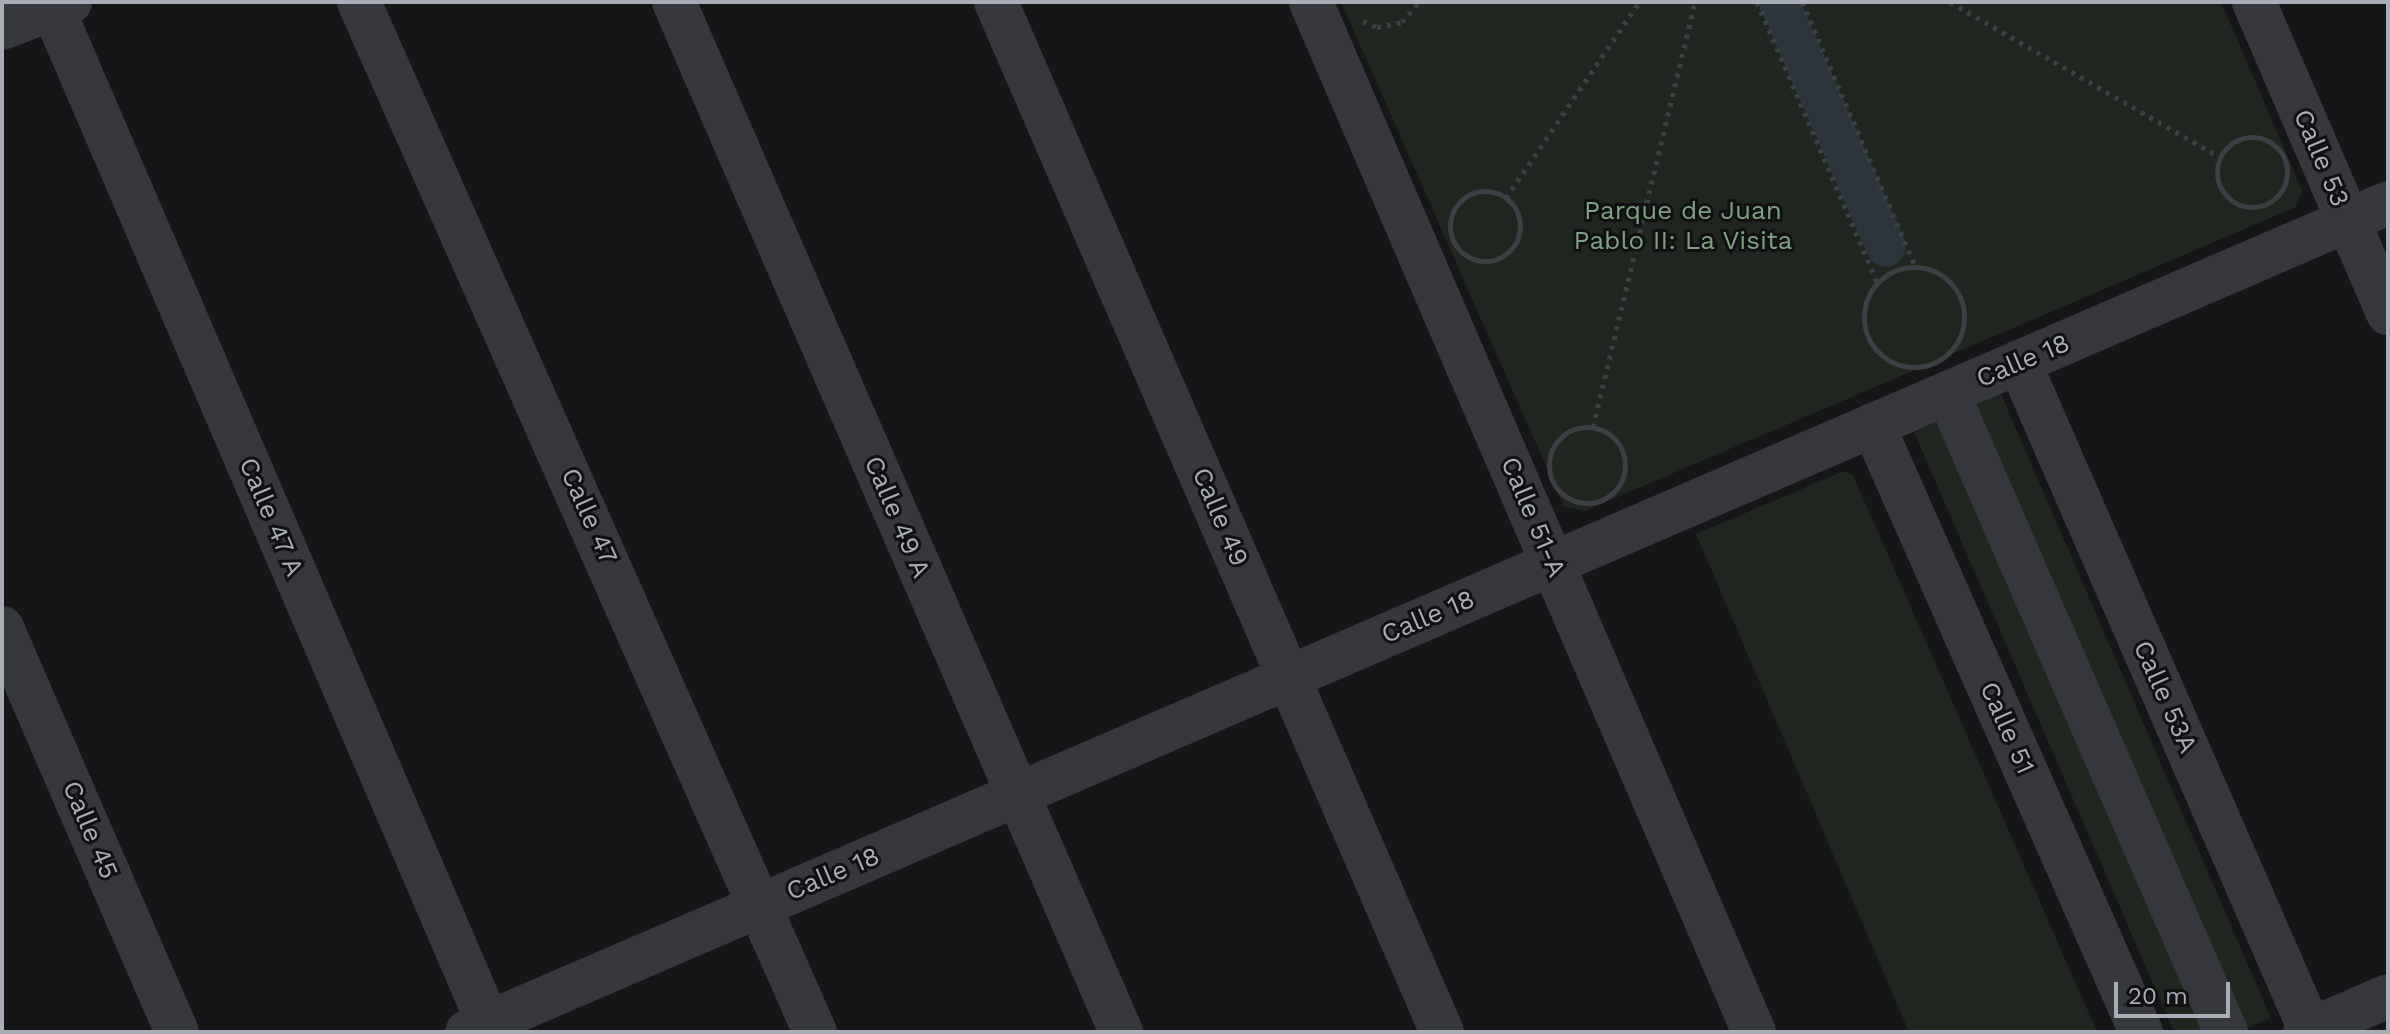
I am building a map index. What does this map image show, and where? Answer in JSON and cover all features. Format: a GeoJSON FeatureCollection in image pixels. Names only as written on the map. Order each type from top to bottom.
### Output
{"type":"FeatureCollection","features":[{"type":"Feature","properties":{"kind":"street","name":"Calle 47"},"geometry":{"type":"LineString","coordinates":[[359,2],[762,905],[815,1032]]}},
{"type":"Feature","properties":{"kind":"street","name":"Calle 49 A"},"geometry":{"type":"LineString","coordinates":[[674,2],[1121,1032]]}},
{"type":"Feature","properties":{"kind":"street","name":"Calle 49"},"geometry":{"type":"LineString","coordinates":[[996,2],[1442,1032]]}},
{"type":"Feature","properties":{"kind":"street","name":"Calle 51-A"},"geometry":{"type":"LineString","coordinates":[[1311,2],[1754,1032]]}},
{"type":"Feature","properties":{"kind":"street","name":"Calle 53"},"geometry":{"type":"LineString","coordinates":[[2254,2],[2388,313]]}},
{"type":"Feature","properties":{"kind":"street"},"geometry":{"type":"LineString","coordinates":[[2,28],[58,4]]}},
{"type":"Feature","properties":{"kind":"street","name":"Calle 47 A"},"geometry":{"type":"LineString","coordinates":[[58,4],[483,1029]]}},
{"type":"Feature","properties":{"kind":"street","name":"Calle 18"},"geometry":{"type":"LineString","coordinates":[[483,1029],[762,905],[2388,203]]}},
{"type":"Feature","properties":{"kind":"street","name":"Calle 53A"},"geometry":{"type":"LineString","coordinates":[[2019,362],[2309,1031]]}},
{"type":"Feature","properties":{"kind":"street"},"geometry":{"type":"LineString","coordinates":[[1958,417],[2226,1032]]}},
{"type":"Feature","properties":{"kind":"street","name":"Calle 51"},"geometry":{"type":"LineString","coordinates":[[1873,425],[2141,1032]]}},
{"type":"Feature","properties":{"kind":"street","name":"Calle 45"},"geometry":{"type":"LineString","coordinates":[[2,628],[177,1032]]}},
{"type":"Feature","properties":{"kind":"street"},"geometry":{"type":"LineString","coordinates":[[2309,1031],[2388,996]]}},
{"type":"Feature","properties":{"kind":"path"},"geometry":{"type":"LineString","coordinates":[[1355,15],[1377,27],[1389,26],[1402,22],[1419,2]]}},
{"type":"Feature","properties":{"kind":"path"},"geometry":{"type":"LineString","coordinates":[[1506,198],[1639,2]]}},
{"type":"Feature","properties":{"kind":"path"},"geometry":{"type":"LineString","coordinates":[[1593,427],[1695,2]]}},
{"type":"Feature","properties":{"kind":"path"},"geometry":{"type":"LineString","coordinates":[[1757,2],[1877,282]]}},
{"type":"Feature","properties":{"kind":"path"},"geometry":{"type":"LineString","coordinates":[[1802,2],[1915,266]]}},
{"type":"Feature","properties":{"kind":"path"},"geometry":{"type":"LineString","coordinates":[[1950,2],[2220,157]]}},
{"type":"Feature","properties":{"kind":"path"},"geometry":{"type":"LineString","coordinates":[[2259,137],[2284,158],[2286,181],[2261,206],[2238,204],[2221,188],[2220,157],[2238,139],[2259,137]]}},
{"type":"Feature","properties":{"kind":"path"},"geometry":{"type":"LineString","coordinates":[[1473,193],[1506,198],[1520,229],[1511,251],[1490,261],[1467,257],[1452,239],[1455,207],[1473,193]]}},
{"type":"Feature","properties":{"kind":"path"},"geometry":{"type":"LineString","coordinates":[[1915,266],[1943,275],[1962,299],[1964,314],[1956,345],[1931,365],[1902,366],[1889,361],[1869,340],[1864,310],[1877,282],[1900,268],[1915,266]]}},
{"type":"Feature","properties":{"kind":"path"},"geometry":{"type":"LineString","coordinates":[[1593,427],[1615,439],[1625,461],[1624,473],[1620,484],[1601,500],[1578,501],[1557,487],[1551,476],[1552,451],[1568,432],[1593,427]]}},
{"type":"Feature","properties":{"kind":"green space","name":"Parque de Juan Pablo II: La Visita"},"geometry":{"type":"Polygon","coordinates":[[[1341,2],[2221,2],[2302,190],[2296,207],[1585,511],[1564,507],[1341,2]]]}},
{"type":"Feature","properties":{"kind":"green space"},"geometry":{"type":"Polygon","coordinates":[[[2001,394],[2271,1018],[2238,1032],[2174,1032],[1914,432],[2001,394]]]}},
{"type":"Feature","properties":{"kind":"green space"},"geometry":{"type":"Polygon","coordinates":[[[1844,471],[1853,475],[2097,1032],[1909,1032],[1696,534],[1844,471]]]}},
{"type":"Feature","properties":{"kind":"waterway"},"geometry":{"type":"LineString","coordinates":[[1779,2],[1886,247]]}}]}
